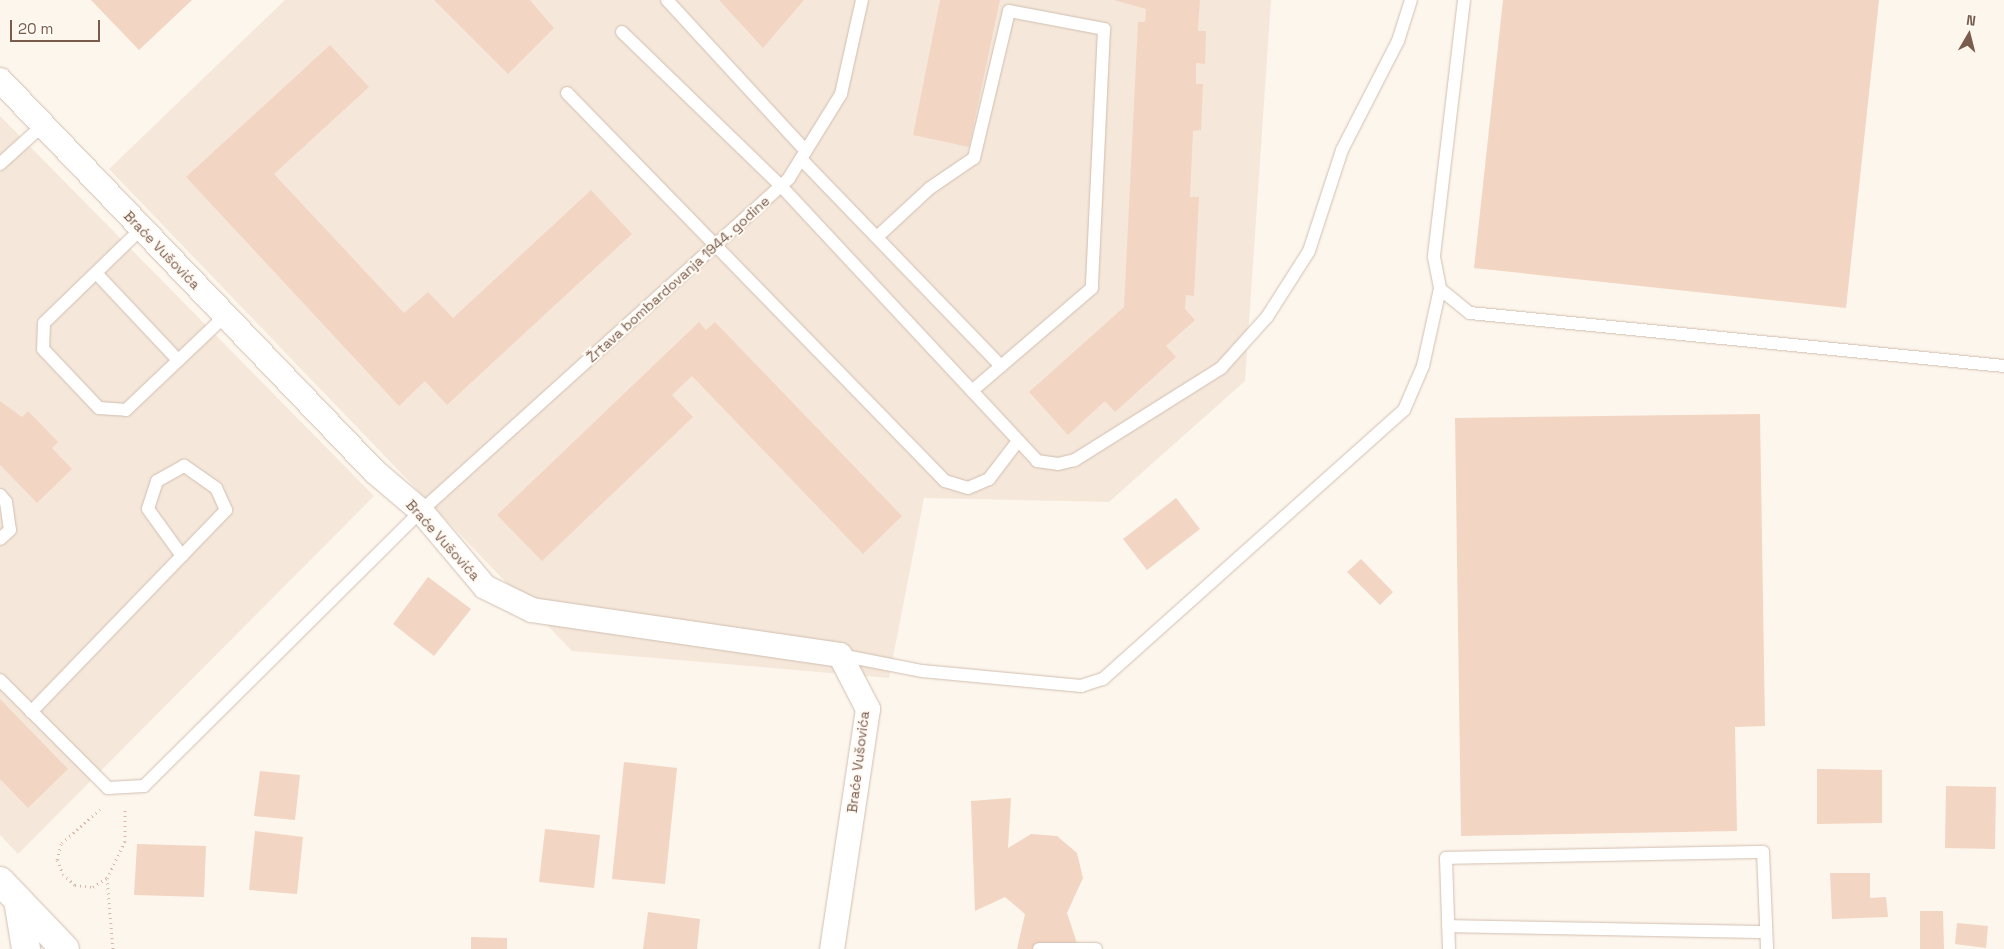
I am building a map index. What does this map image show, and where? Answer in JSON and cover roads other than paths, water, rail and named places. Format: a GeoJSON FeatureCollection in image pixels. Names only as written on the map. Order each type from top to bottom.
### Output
{"type":"FeatureCollection","features":[{"type":"Feature","properties":{"kind":"street","name":"Braće Vušovića"},"geometry":{"type":"LineString","coordinates":[[0,80],[374,471],[421,511],[485,587],[532,610],[840,655],[868,709],[832,949]]}},
{"type":"Feature","properties":{"kind":"street"},"geometry":{"type":"LineString","coordinates":[[9,891],[26,949]]}},
{"type":"Feature","properties":{"kind":"street"},"geometry":{"type":"LineString","coordinates":[[9,891],[65,949]]}},
{"type":"Feature","properties":{"kind":"lane"},"geometry":{"type":"LineString","coordinates":[[667,0],[877,237],[1001,366]]}},
{"type":"Feature","properties":{"kind":"lane","name":"Žrtava bombardovanja 1944. godine"},"geometry":{"type":"LineString","coordinates":[[0,680],[108,788],[144,786],[421,511],[781,186],[804,155],[841,94],[862,0]]}},
{"type":"Feature","properties":{"kind":"lane"},"geometry":{"type":"LineString","coordinates":[[622,32],[781,186],[1037,461],[1075,460],[1221,368],[1267,317],[1308,251],[1348,135],[1398,40],[1411,0]]}},
{"type":"Feature","properties":{"kind":"lane"},"geometry":{"type":"LineString","coordinates":[[840,655],[922,671],[1081,686],[1103,679],[1404,410],[1422,366],[1440,290],[1434,257],[1464,0]]}},
{"type":"Feature","properties":{"kind":"lane"},"geometry":{"type":"LineString","coordinates":[[877,237],[930,188],[974,158],[1009,11],[1104,29],[1092,288],[972,391]]}},
{"type":"Feature","properties":{"kind":"lane"},"geometry":{"type":"LineString","coordinates":[[567,93],[713,247],[945,481],[968,488],[989,479],[1018,441]]}},
{"type":"Feature","properties":{"kind":"lane"},"geometry":{"type":"LineString","coordinates":[[0,164],[43,125]]}},
{"type":"Feature","properties":{"kind":"lane"},"geometry":{"type":"LineString","coordinates":[[142,228],[44,323],[43,348],[99,408],[126,410],[225,316]]}},
{"type":"Feature","properties":{"kind":"lane"},"geometry":{"type":"LineString","coordinates":[[96,273],[178,360]]}},
{"type":"Feature","properties":{"kind":"lane"},"geometry":{"type":"LineString","coordinates":[[1440,290],[1470,313],[2004,366]]}},
{"type":"Feature","properties":{"kind":"lane"},"geometry":{"type":"LineString","coordinates":[[31,712],[182,556],[226,510],[216,488],[184,466],[157,481],[148,508],[182,556]]}},
{"type":"Feature","properties":{"kind":"lane"},"geometry":{"type":"LineString","coordinates":[[0,495],[6,502],[10,530],[0,539]]}},
{"type":"Feature","properties":{"kind":"lane"},"geometry":{"type":"LineString","coordinates":[[1449,949],[1446,858],[1762,852],[1767,949]]}},
{"type":"Feature","properties":{"kind":"lane"},"geometry":{"type":"LineString","coordinates":[[1448,926],[1766,932]]}},
{"type":"Feature","properties":{"kind":"lane"},"geometry":{"type":"LineString","coordinates":[[1039,949],[1096,949]]}}]}
